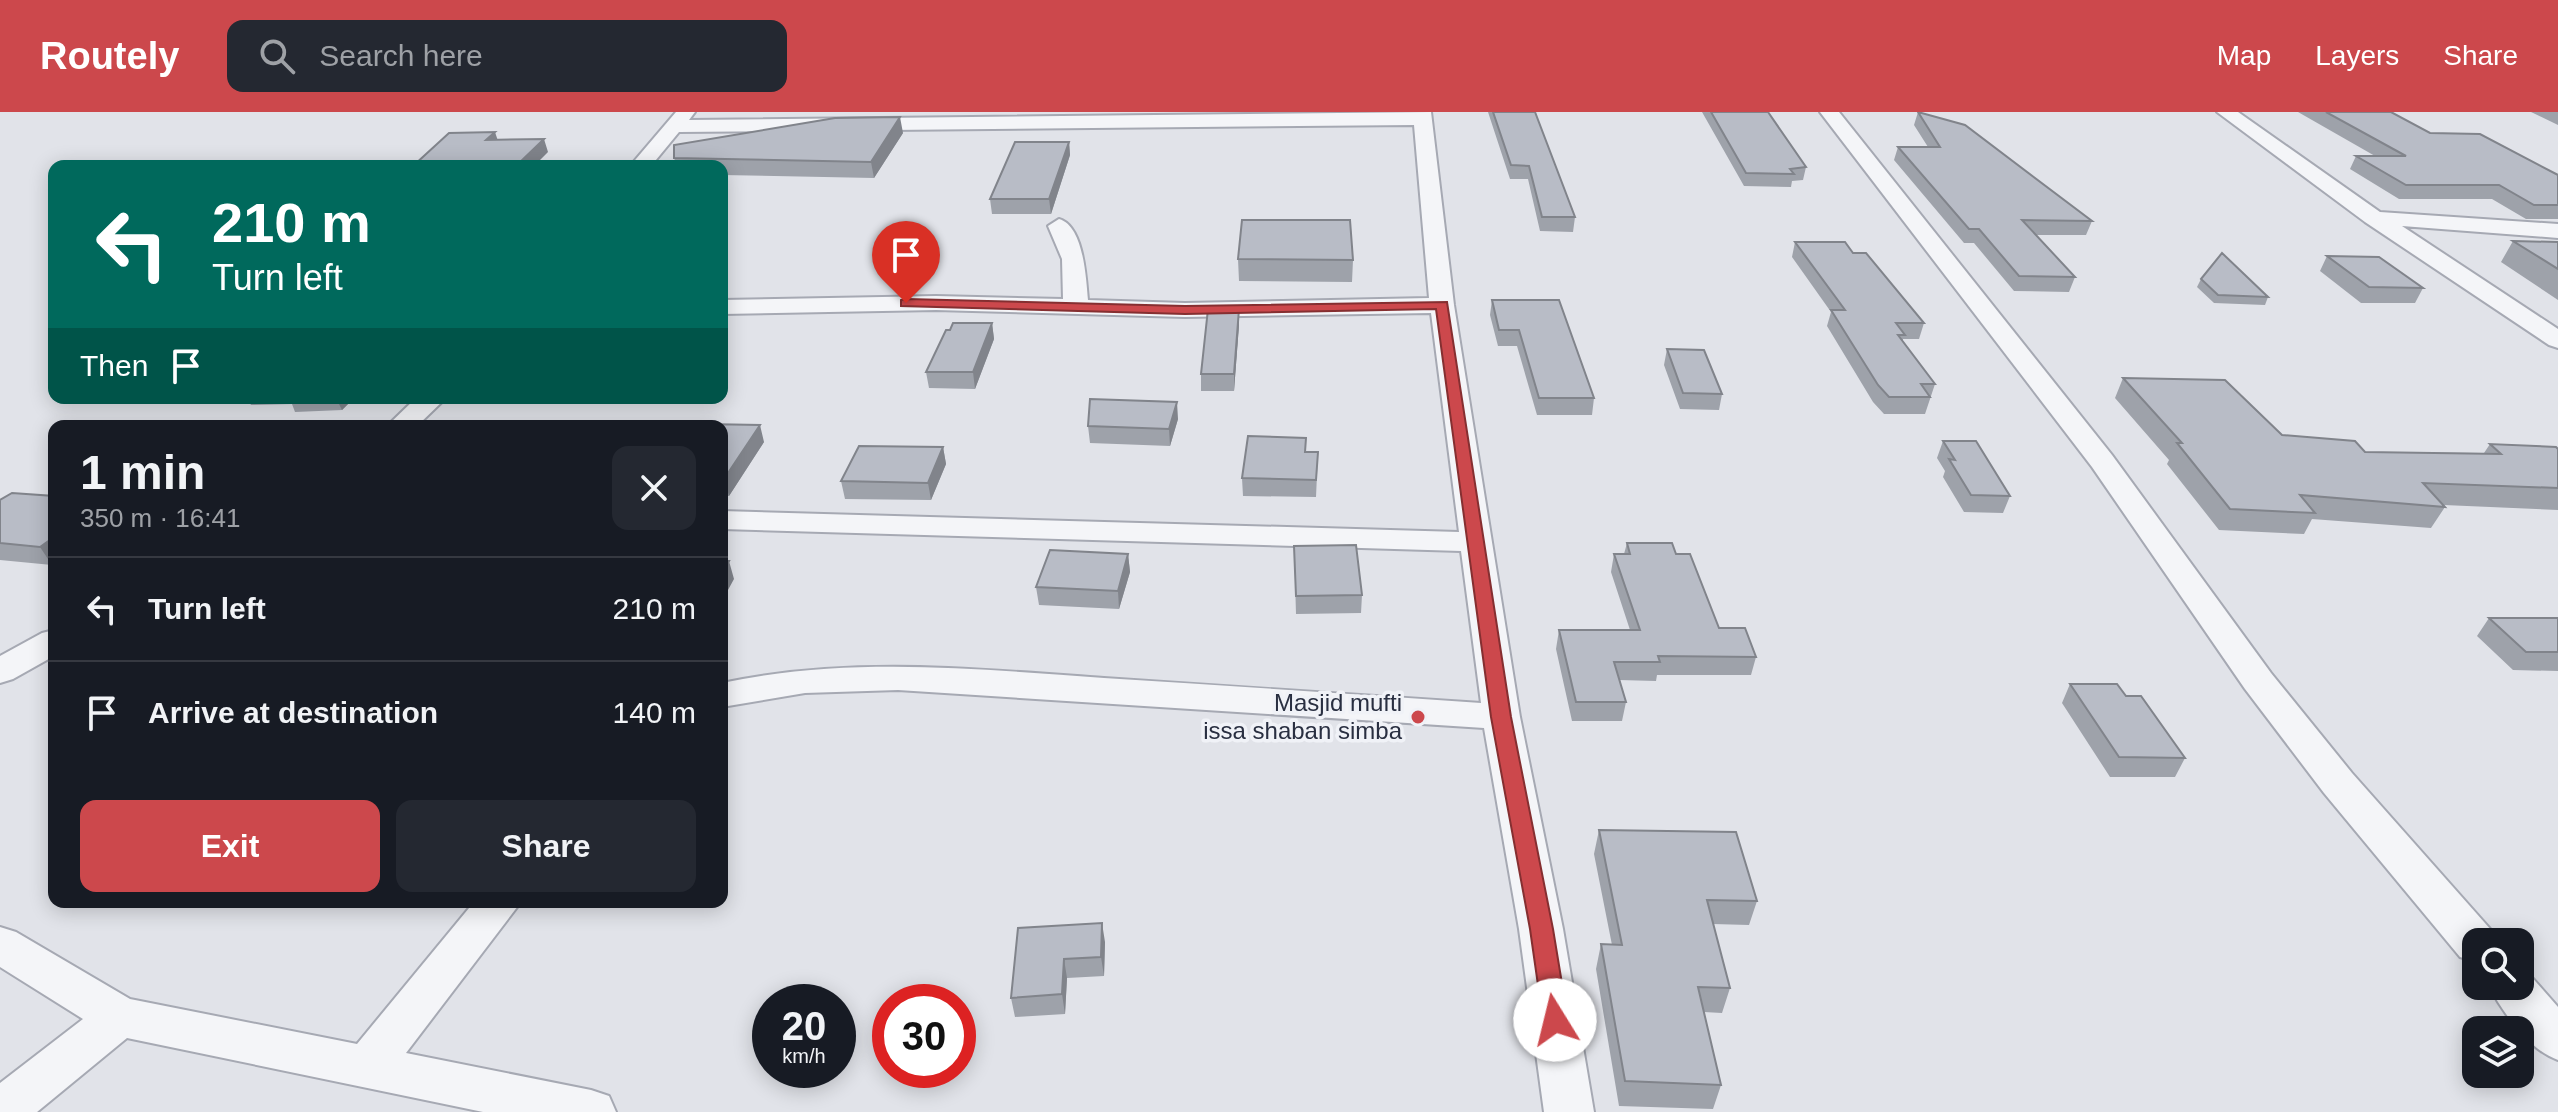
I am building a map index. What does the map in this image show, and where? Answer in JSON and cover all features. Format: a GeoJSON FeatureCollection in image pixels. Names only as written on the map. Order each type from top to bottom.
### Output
{"type":"FeatureCollection","features":[{"type":"Feature","properties":{"kind":"street"},"geometry":{"type":"LineString","coordinates":[[1829,112],[2074,424],[2258,681],[2338,783],[2462,928]]}},
{"type":"Feature","properties":{"kind":"street"},"geometry":{"type":"LineString","coordinates":[[2226,112],[2373,217],[2558,340]]}},
{"type":"Feature","properties":{"kind":"street"},"geometry":{"type":"LineString","coordinates":[[645,160],[680,119],[1422,115],[1442,305],[1501,717],[1541,929],[1569,1112]]}},
{"type":"Feature","properties":{"kind":"street"},"geometry":{"type":"LineString","coordinates":[[2373,217],[2558,231]]}},
{"type":"Feature","properties":{"kind":"street"},"geometry":{"type":"LineString","coordinates":[[1059,226],[1073,259],[1076,307]]}},
{"type":"Feature","properties":{"kind":"street"},"geometry":{"type":"LineString","coordinates":[[728,307],[936,303],[1268,310],[1442,305]]}},
{"type":"Feature","properties":{"kind":"street"},"geometry":{"type":"LineString","coordinates":[[408,420],[425,404]]}},
{"type":"Feature","properties":{"kind":"street"},"geometry":{"type":"LineString","coordinates":[[728,520],[1477,542]]}},
{"type":"Feature","properties":{"kind":"street"},"geometry":{"type":"LineString","coordinates":[[0,671],[48,644]]}},
{"type":"Feature","properties":{"kind":"street"},"geometry":{"type":"LineString","coordinates":[[728,693],[754,686],[859,680],[996,683],[1501,717]]}},
{"type":"Feature","properties":{"kind":"street"},"geometry":{"type":"LineString","coordinates":[[369,1065],[494,908]]}},
{"type":"Feature","properties":{"kind":"street"},"geometry":{"type":"LineString","coordinates":[[0,945],[120,1017],[591,1112]]}},
{"type":"Feature","properties":{"kind":"street"},"geometry":{"type":"LineString","coordinates":[[2524,1000],[2558,1040]]}},
{"type":"Feature","properties":{"kind":"street"},"geometry":{"type":"LineString","coordinates":[[0,1112],[120,1017]]}},
{"type":"Feature","properties":{"kind":"building"},"geometry":{"type":"Polygon","coordinates":[[[1493,112],[1535,112],[1575,217],[1542,217],[1529,166],[1511,165],[1493,112]]]}},
{"type":"Feature","properties":{"kind":"building"},"geometry":{"type":"Polygon","coordinates":[[[1711,112],[1768,112],[1806,167],[1790,169],[1794,174],[1746,173],[1711,112]]]}},
{"type":"Feature","properties":{"kind":"building"},"geometry":{"type":"Polygon","coordinates":[[[1918,112],[1965,125],[2092,221],[2022,220],[2075,277],[2019,276],[1979,229],[1969,229],[1898,147],[1940,147],[1918,112]]]}},
{"type":"Feature","properties":{"kind":"building"},"geometry":{"type":"Polygon","coordinates":[[[2326,112],[2391,112],[2430,133],[2480,134],[2558,175],[2558,205],[2534,205],[2499,185],[2406,185],[2356,156],[2406,156],[2326,112]]]}},
{"type":"Feature","properties":{"kind":"building"},"geometry":{"type":"Polygon","coordinates":[[[900,117],[871,162],[674,158],[674,145],[835,118],[900,117]]]}},
{"type":"Feature","properties":{"kind":"building"},"geometry":{"type":"Polygon","coordinates":[[[495,132],[486,140],[544,139],[522,160],[420,160],[449,133],[495,132]]]}},
{"type":"Feature","properties":{"kind":"building"},"geometry":{"type":"Polygon","coordinates":[[[1015,142],[1069,142],[1049,199],[990,199],[1015,142]]]}},
{"type":"Feature","properties":{"kind":"building"},"geometry":{"type":"Polygon","coordinates":[[[1242,220],[1350,220],[1353,260],[1238,259],[1242,220]]]}},
{"type":"Feature","properties":{"kind":"building"},"geometry":{"type":"Polygon","coordinates":[[[2513,241],[2558,242],[2558,269],[2513,241]]]}},
{"type":"Feature","properties":{"kind":"building"},"geometry":{"type":"Polygon","coordinates":[[[1795,242],[1845,242],[1853,253],[1866,253],[1924,323],[1896,323],[1905,335],[1898,335],[1935,384],[1921,384],[1930,397],[1889,397],[1878,385],[1831,310],[1845,310],[1795,242]]]}},
{"type":"Feature","properties":{"kind":"building"},"geometry":{"type":"Polygon","coordinates":[[[2222,253],[2268,297],[2218,295],[2201,279],[2222,253]]]}},
{"type":"Feature","properties":{"kind":"building"},"geometry":{"type":"Polygon","coordinates":[[[2327,256],[2379,257],[2423,288],[2369,287],[2327,256]]]}},
{"type":"Feature","properties":{"kind":"building"},"geometry":{"type":"Polygon","coordinates":[[[1492,300],[1559,300],[1594,398],[1539,398],[1519,330],[1499,330],[1492,300]]]}},
{"type":"Feature","properties":{"kind":"building"},"geometry":{"type":"Polygon","coordinates":[[[1208,309],[1239,309],[1234,374],[1201,374],[1208,309]]]}},
{"type":"Feature","properties":{"kind":"building"},"geometry":{"type":"Polygon","coordinates":[[[953,323],[992,323],[973,372],[926,372],[946,330],[950,330],[953,323]]]}},
{"type":"Feature","properties":{"kind":"building"},"geometry":{"type":"Polygon","coordinates":[[[1667,349],[1704,350],[1722,394],[1683,393],[1667,349]]]}},
{"type":"Feature","properties":{"kind":"building"},"geometry":{"type":"Polygon","coordinates":[[[2123,378],[2225,380],[2282,435],[2355,441],[2365,452],[2501,454],[2490,444],[2556,447],[2558,488],[2423,483],[2445,507],[2300,495],[2315,513],[2230,509],[2177,443],[2182,443],[2123,378]]]}},
{"type":"Feature","properties":{"kind":"building"},"geometry":{"type":"Polygon","coordinates":[[[1090,399],[1177,402],[1169,429],[1088,426],[1090,399]]]}},
{"type":"Feature","properties":{"kind":"building"},"geometry":{"type":"Polygon","coordinates":[[[728,424],[760,425],[728,473],[728,424]]]}},
{"type":"Feature","properties":{"kind":"building"},"geometry":{"type":"Polygon","coordinates":[[[1248,436],[1306,438],[1305,452],[1318,452],[1316,480],[1242,478],[1248,436]]]}},
{"type":"Feature","properties":{"kind":"building"},"geometry":{"type":"Polygon","coordinates":[[[1943,441],[1976,441],[2010,496],[1971,495],[1949,459],[1955,460],[1943,441]]]}},
{"type":"Feature","properties":{"kind":"building"},"geometry":{"type":"Polygon","coordinates":[[[859,446],[943,447],[928,483],[841,481],[859,446]]]}},
{"type":"Feature","properties":{"kind":"building"},"geometry":{"type":"Polygon","coordinates":[[[12,493],[48,496],[48,541],[40,547],[0,543],[0,500],[12,493]]]}},
{"type":"Feature","properties":{"kind":"building"},"geometry":{"type":"Polygon","coordinates":[[[1627,543],[1672,543],[1676,554],[1690,554],[1719,628],[1745,628],[1756,657],[1658,656],[1660,662],[1614,662],[1626,702],[1576,702],[1559,630],[1640,630],[1614,554],[1630,554],[1627,543]]]}},
{"type":"Feature","properties":{"kind":"building"},"geometry":{"type":"Polygon","coordinates":[[[1356,545],[1362,595],[1296,596],[1294,546],[1356,545]]]}},
{"type":"Feature","properties":{"kind":"building"},"geometry":{"type":"Polygon","coordinates":[[[1050,550],[1128,554],[1118,591],[1036,587],[1050,550]]]}},
{"type":"Feature","properties":{"kind":"building"},"geometry":{"type":"Polygon","coordinates":[[[2489,618],[2558,618],[2558,652],[2526,652],[2489,618]]]}},
{"type":"Feature","properties":{"kind":"building"},"geometry":{"type":"Polygon","coordinates":[[[2070,684],[2117,684],[2126,696],[2141,696],[2185,758],[2119,757],[2070,684]]]}},
{"type":"Feature","properties":{"kind":"building"},"geometry":{"type":"Polygon","coordinates":[[[1599,830],[1736,832],[1757,901],[1707,900],[1730,988],[1698,987],[1721,1085],[1625,1081],[1601,944],[1622,945],[1599,830]]]}},
{"type":"Feature","properties":{"kind":"building"},"geometry":{"type":"Polygon","coordinates":[[[1102,923],[1101,957],[1064,959],[1062,994],[1011,998],[1018,928],[1102,923]]]}},
{"type":"Feature","properties":{"kind":"place","name":"Masjid mufti issa shaban simba"},"geometry":{"type":"Point","coordinates":[1418,717]}},
{"type":"Feature","properties":{"kind":"route"},"geometry":{"type":"LineString","coordinates":[[906,303],[1185,310],[1442,305],[1501,717],[1555,1020]]}}]}
